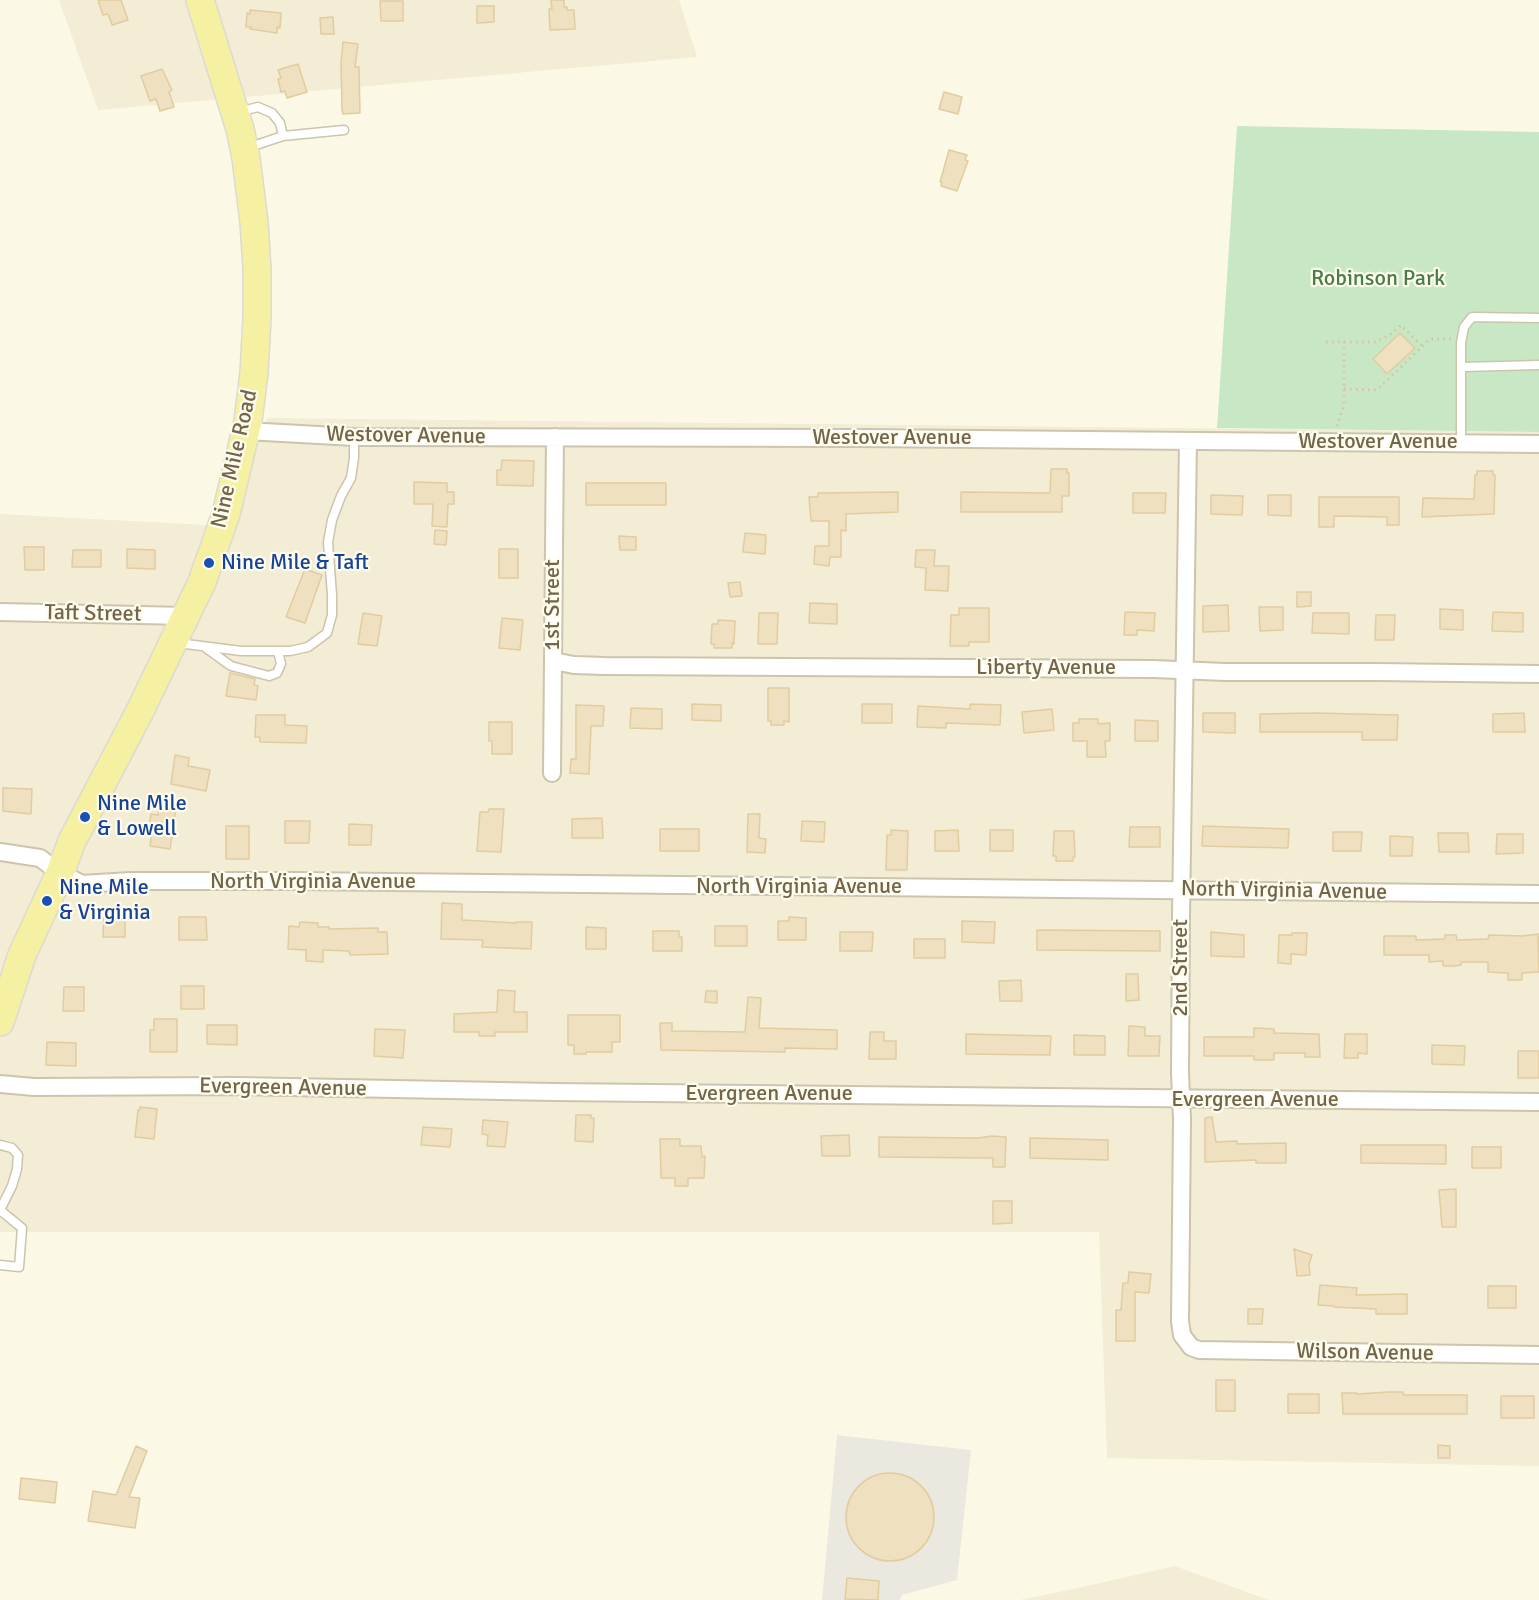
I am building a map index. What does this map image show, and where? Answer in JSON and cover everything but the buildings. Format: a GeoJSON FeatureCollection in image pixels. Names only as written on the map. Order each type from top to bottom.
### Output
{"type":"FeatureCollection","features":[{"type":"Feature","properties":{"kind":"main road","name":"Nine Mile Road"},"geometry":{"type":"LineString","coordinates":[[1,1016],[22,955],[60,873],[72,841],[140,711],[202,582],[226,514],[246,431],[254,373],[258,269],[254,222],[244,149],[200,0]]}},
{"type":"Feature","properties":{"kind":"street","name":"Westover Avenue"},"geometry":{"type":"LineString","coordinates":[[246,431],[354,437],[1539,444]]}},
{"type":"Feature","properties":{"kind":"street","name":"1st Street"},"geometry":{"type":"LineString","coordinates":[[552,773],[555,437]]}},
{"type":"Feature","properties":{"kind":"street","name":"2nd Street"},"geometry":{"type":"LineString","coordinates":[[1188,441],[1180,1051],[1182,1099],[1180,1322],[1182,1335],[1191,1347]]}},
{"type":"Feature","properties":{"kind":"street","name":"Taft Street"},"geometry":{"type":"LineString","coordinates":[[0,612],[186,616]]}},
{"type":"Feature","properties":{"kind":"street","name":"Liberty Avenue"},"geometry":{"type":"LineString","coordinates":[[553,661],[574,665],[605,666],[1539,674]]}},
{"type":"Feature","properties":{"kind":"street","name":"North Virginia Avenue"},"geometry":{"type":"LineString","coordinates":[[0,852],[40,858],[60,873],[82,884],[130,881],[296,881],[1539,894]]}},
{"type":"Feature","properties":{"kind":"street","name":"Evergreen Avenue"},"geometry":{"type":"LineString","coordinates":[[0,1084],[34,1088],[237,1086],[1539,1102]]}},
{"type":"Feature","properties":{"kind":"street","name":"Wilson Avenue"},"geometry":{"type":"LineString","coordinates":[[1191,1347],[1199,1350],[1539,1355]]}},
{"type":"Feature","properties":{"kind":"lane"},"geometry":{"type":"LineString","coordinates":[[235,113],[258,107],[272,112],[280,123],[283,136]]}},
{"type":"Feature","properties":{"kind":"lane"},"geometry":{"type":"LineString","coordinates":[[244,149],[283,136],[344,130]]}},
{"type":"Feature","properties":{"kind":"lane"},"geometry":{"type":"LineString","coordinates":[[1461,442],[1464,327],[1472,317],[1539,318]]}},
{"type":"Feature","properties":{"kind":"lane"},"geometry":{"type":"LineString","coordinates":[[1462,368],[1539,365]]}},
{"type":"Feature","properties":{"kind":"lane"},"geometry":{"type":"LineString","coordinates":[[173,643],[242,651],[278,651],[308,647],[327,633],[332,615],[328,542],[332,520],[351,478],[354,437]]}},
{"type":"Feature","properties":{"kind":"lane"},"geometry":{"type":"LineString","coordinates":[[205,647],[231,666],[269,676],[277,673],[281,664],[278,651]]}},
{"type":"Feature","properties":{"kind":"lane"},"geometry":{"type":"LineString","coordinates":[[0,1145],[12,1148],[18,1155],[12,1186],[0,1210],[22,1228],[19,1267],[0,1266]]}},
{"type":"Feature","properties":{"kind":"path"},"geometry":{"type":"LineString","coordinates":[[1326,342],[1375,342],[1390,335],[1401,325],[1422,346]]}},
{"type":"Feature","properties":{"kind":"path"},"geometry":{"type":"LineString","coordinates":[[1344,389],[1377,390],[1422,346],[1434,338],[1462,340]]}},
{"type":"Feature","properties":{"kind":"path"},"geometry":{"type":"LineString","coordinates":[[1338,443],[1337,427],[1344,405],[1344,342]]}},
{"type":"Feature","properties":{"kind":"shaded area"},"geometry":{"type":"Polygon","coordinates":[[[59,0],[679,0],[697,57],[98,110],[59,0]]]}},
{"type":"Feature","properties":{"kind":"shaded area"},"geometry":{"type":"Polygon","coordinates":[[[268,418],[1539,432],[1539,1466],[1107,1458],[1099,1232],[0,1232],[0,514],[206,525],[268,418]]]}},
{"type":"Feature","properties":{"kind":"shaded area"},"geometry":{"type":"Polygon","coordinates":[[[837,1435],[971,1450],[957,1580],[902,1595],[900,1600],[822,1600],[837,1435]]]}},
{"type":"Feature","properties":{"kind":"shaded area"},"geometry":{"type":"Polygon","coordinates":[[[1175,1566],[1269,1600],[1020,1600],[1073,1589],[1175,1566]]]}},
{"type":"Feature","properties":{"kind":"green space","name":"Robinson Park"},"geometry":{"type":"Polygon","coordinates":[[[1237,126],[1539,132],[1539,432],[1217,428],[1237,126]]]}},
{"type":"Feature","properties":{"kind":"place","name":"Nine Mile & Taft"},"geometry":{"type":"Point","coordinates":[209,563]}},
{"type":"Feature","properties":{"kind":"place","name":"Nine Mile & Lowell"},"geometry":{"type":"Point","coordinates":[85,817]}},
{"type":"Feature","properties":{"kind":"place","name":"Nine Mile & Virginia"},"geometry":{"type":"Point","coordinates":[47,901]}}]}
